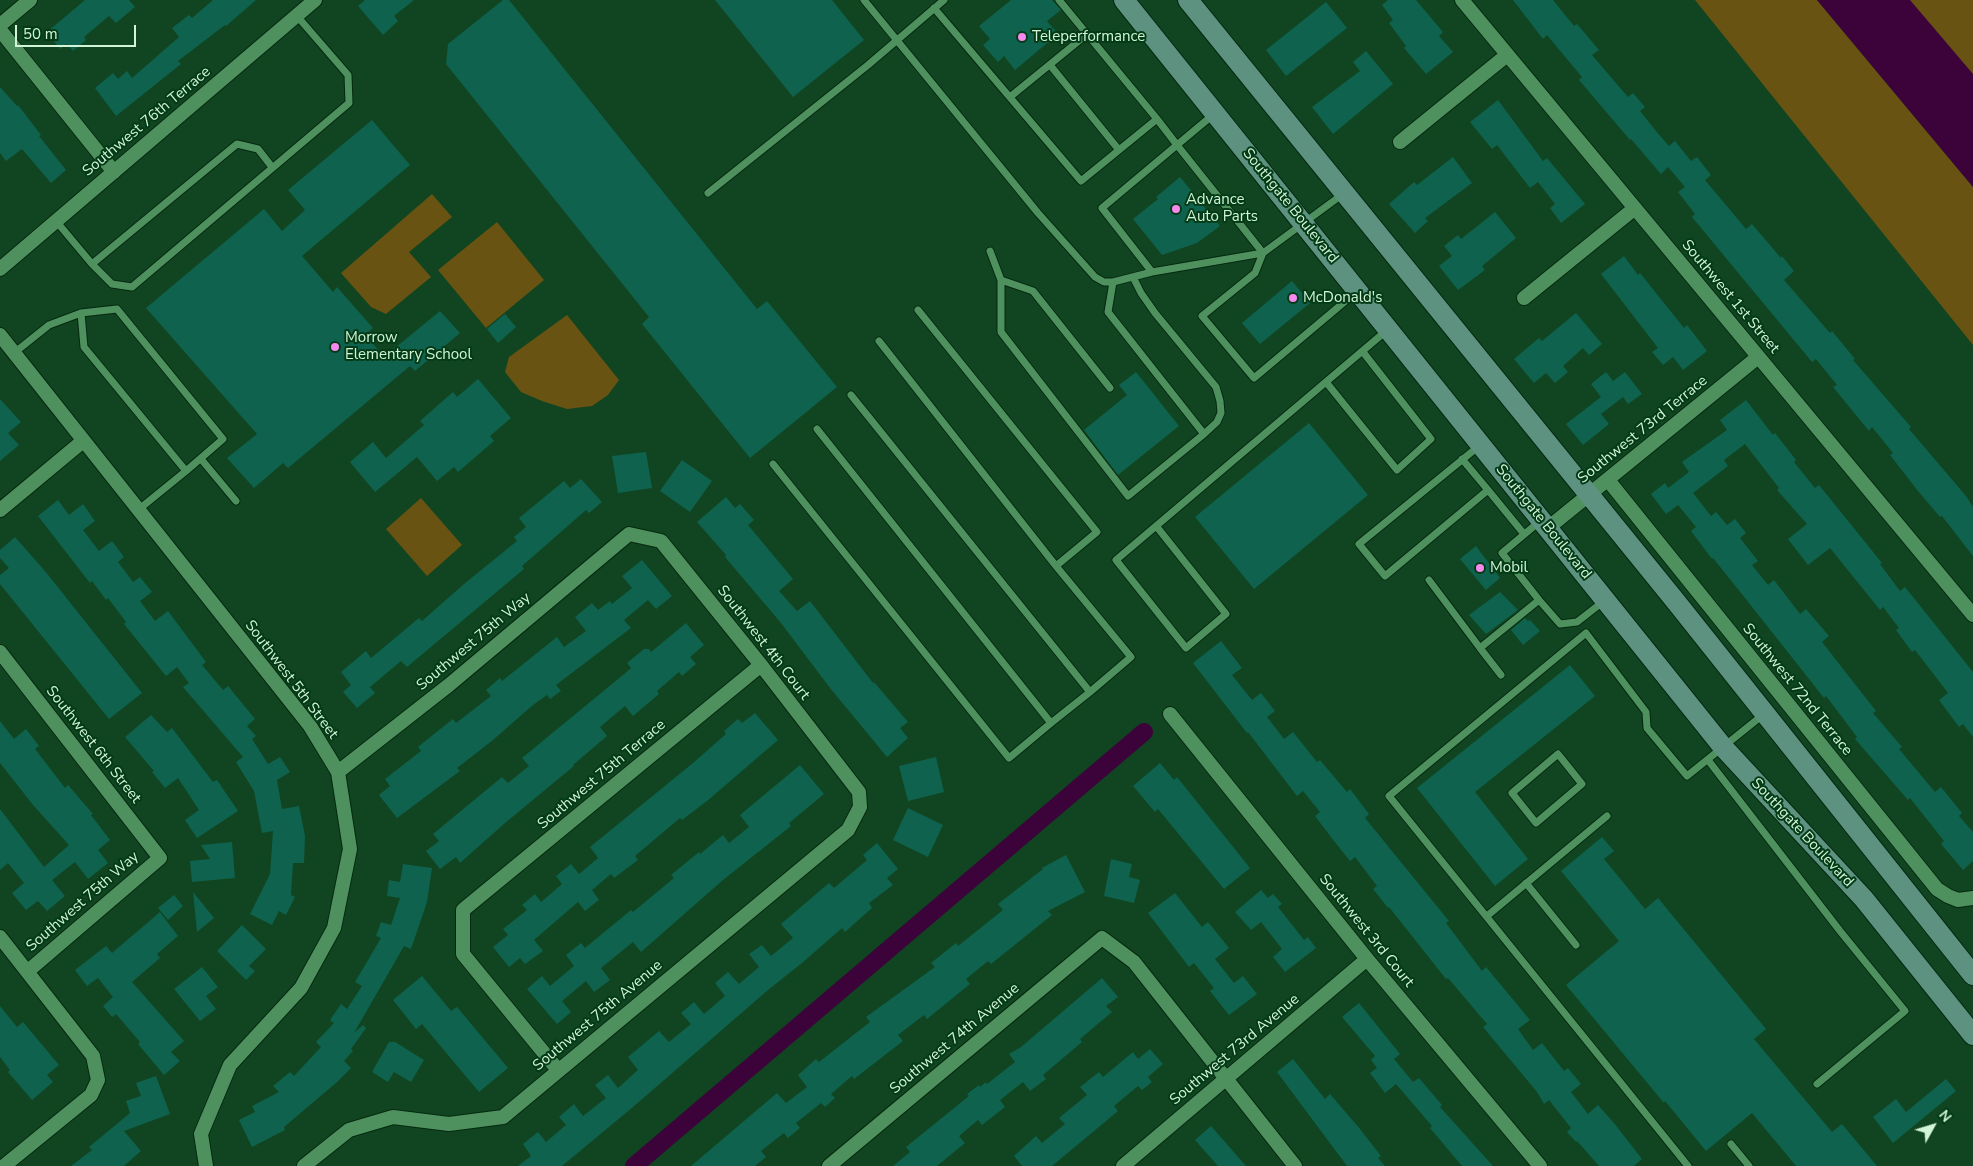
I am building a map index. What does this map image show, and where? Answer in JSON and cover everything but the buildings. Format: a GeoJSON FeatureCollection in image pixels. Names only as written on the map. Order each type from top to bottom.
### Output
{"type":"FeatureCollection","features":[{"type":"Feature","properties":{"kind":"main road","name":"Southgate Boulevard"},"geometry":{"type":"LineString","coordinates":[[1124,0],[1606,600],[1716,753],[1864,899],[1973,1035]]}},
{"type":"Feature","properties":{"kind":"main road"},"geometry":{"type":"LineString","coordinates":[[1188,0],[1765,713],[1973,976]]}},
{"type":"Feature","properties":{"kind":"street"},"geometry":{"type":"LineString","coordinates":[[0,26],[30,0]]}},
{"type":"Feature","properties":{"kind":"street","name":"Southwest 76th Terrace"},"geometry":{"type":"LineString","coordinates":[[0,269],[315,0]]}},
{"type":"Feature","properties":{"kind":"street","name":"Southwest 1st Street"},"geometry":{"type":"LineString","coordinates":[[1462,0],[1973,615]]}},
{"type":"Feature","properties":{"kind":"street"},"geometry":{"type":"LineString","coordinates":[[0,30],[114,172]]}},
{"type":"Feature","properties":{"kind":"street"},"geometry":{"type":"LineString","coordinates":[[1400,142],[1507,55]]}},
{"type":"Feature","properties":{"kind":"street"},"geometry":{"type":"LineString","coordinates":[[1524,298],[1634,208]]}},
{"type":"Feature","properties":{"kind":"street","name":"Southwest 5th Street"},"geometry":{"type":"LineString","coordinates":[[0,335],[82,441],[310,726],[338,772],[350,849],[334,928],[301,988],[230,1065],[201,1134],[206,1166]]}},
{"type":"Feature","properties":{"kind":"street","name":"Southwest 73rd Terrace"},"geometry":{"type":"LineString","coordinates":[[1545,524],[1589,495],[1758,357]]}},
{"type":"Feature","properties":{"kind":"street"},"geometry":{"type":"LineString","coordinates":[[0,510],[82,441]]}},
{"type":"Feature","properties":{"kind":"street","name":"Southwest 72nd Terrace"},"geometry":{"type":"LineString","coordinates":[[1608,480],[1937,890],[1958,900],[1973,898]]}},
{"type":"Feature","properties":{"kind":"street","name":"Southwest 75th Way"},"geometry":{"type":"LineString","coordinates":[[338,772],[449,685],[629,534]]}},
{"type":"Feature","properties":{"kind":"street","name":"Southwest 4th Court"},"geometry":{"type":"LineString","coordinates":[[629,534],[661,541],[761,665],[859,792]]}},
{"type":"Feature","properties":{"kind":"street","name":"Southwest 6th Street"},"geometry":{"type":"LineString","coordinates":[[0,652],[160,858]]}},
{"type":"Feature","properties":{"kind":"street","name":"Southwest 75th Terrace"},"geometry":{"type":"LineString","coordinates":[[558,1070],[463,954],[464,910],[761,665]]}},
{"type":"Feature","properties":{"kind":"street","name":"Southwest 3rd Court"},"geometry":{"type":"LineString","coordinates":[[1170,714],[1367,959],[1540,1166]]}},
{"type":"Feature","properties":{"kind":"street","name":"Southwest 75th Avenue"},"geometry":{"type":"LineString","coordinates":[[304,1166],[349,1130],[393,1117],[449,1124],[503,1117],[848,830],[860,807],[859,792]]}},
{"type":"Feature","properties":{"kind":"street","name":"Southwest 75th Way"},"geometry":{"type":"LineString","coordinates":[[28,971],[160,858]]}},
{"type":"Feature","properties":{"kind":"street"},"geometry":{"type":"LineString","coordinates":[[0,937],[93,1056],[98,1080],[91,1096],[4,1166]]}},
{"type":"Feature","properties":{"kind":"street","name":"Southwest 74th Avenue"},"geometry":{"type":"LineString","coordinates":[[828,1166],[1102,938],[1134,962],[1226,1080]]}},
{"type":"Feature","properties":{"kind":"street","name":"Southwest 73rd Avenue"},"geometry":{"type":"LineString","coordinates":[[1123,1166],[1367,959]]}},
{"type":"Feature","properties":{"kind":"street"},"geometry":{"type":"LineString","coordinates":[[1226,1080],[1295,1166]]}},
{"type":"Feature","properties":{"kind":"lane"},"geometry":{"type":"LineString","coordinates":[[864,0],[1038,213],[1095,277],[1104,282],[1113,282],[1152,272],[1262,253],[1345,192]]}},
{"type":"Feature","properties":{"kind":"lane"},"geometry":{"type":"LineString","coordinates":[[708,193],[944,0]]}},
{"type":"Feature","properties":{"kind":"lane"},"geometry":{"type":"LineString","coordinates":[[1058,0],[1157,119],[1262,253]]}},
{"type":"Feature","properties":{"kind":"lane"},"geometry":{"type":"LineString","coordinates":[[934,8],[1081,181],[1157,119]]}},
{"type":"Feature","properties":{"kind":"lane"},"geometry":{"type":"LineString","coordinates":[[56,221],[92,264],[112,284],[132,287],[349,103],[348,76],[297,16]]}},
{"type":"Feature","properties":{"kind":"lane"},"geometry":{"type":"LineString","coordinates":[[1010,97],[1086,35]]}},
{"type":"Feature","properties":{"kind":"lane"},"geometry":{"type":"LineString","coordinates":[[1050,65],[1119,150]]}},
{"type":"Feature","properties":{"kind":"lane"},"geometry":{"type":"LineString","coordinates":[[1152,272],[1102,208],[1215,113]]}},
{"type":"Feature","properties":{"kind":"lane"},"geometry":{"type":"LineString","coordinates":[[92,264],[237,144],[258,149],[272,167]]}},
{"type":"Feature","properties":{"kind":"lane"},"geometry":{"type":"LineString","coordinates":[[990,251],[1001,280],[1001,332],[1128,496],[1204,434],[1217,422],[1221,413],[1216,387],[1145,300],[1133,277]]}},
{"type":"Feature","properties":{"kind":"lane"},"geometry":{"type":"LineString","coordinates":[[1262,253],[1256,272],[1202,316],[1254,378],[1357,291]]}},
{"type":"Feature","properties":{"kind":"lane"},"geometry":{"type":"LineString","coordinates":[[1001,280],[1033,291],[1110,388]]}},
{"type":"Feature","properties":{"kind":"lane"},"geometry":{"type":"LineString","coordinates":[[1113,282],[1108,312],[1204,434]]}},
{"type":"Feature","properties":{"kind":"lane"},"geometry":{"type":"LineString","coordinates":[[14,353],[49,325],[82,313],[117,309],[223,439],[138,510]]}},
{"type":"Feature","properties":{"kind":"lane"},"geometry":{"type":"LineString","coordinates":[[918,310],[1097,532],[1056,566]]}},
{"type":"Feature","properties":{"kind":"lane"},"geometry":{"type":"LineString","coordinates":[[82,313],[84,347],[186,471]]}},
{"type":"Feature","properties":{"kind":"lane"},"geometry":{"type":"LineString","coordinates":[[1157,526],[1226,614],[1186,648],[1116,560],[1388,330]]}},
{"type":"Feature","properties":{"kind":"lane"},"geometry":{"type":"LineString","coordinates":[[773,464],[1009,758],[1131,657],[1056,566],[878,341]]}},
{"type":"Feature","properties":{"kind":"lane"},"geometry":{"type":"LineString","coordinates":[[1326,382],[1396,470],[1432,440],[1363,352]]}},
{"type":"Feature","properties":{"kind":"lane"},"geometry":{"type":"LineString","coordinates":[[851,395],[1090,692]]}},
{"type":"Feature","properties":{"kind":"lane"},"geometry":{"type":"LineString","coordinates":[[817,429],[1051,724]]}},
{"type":"Feature","properties":{"kind":"lane"},"geometry":{"type":"LineString","coordinates":[[1481,445],[1359,544],[1385,576],[1488,490]]}},
{"type":"Feature","properties":{"kind":"lane"},"geometry":{"type":"LineString","coordinates":[[201,459],[236,502]]}},
{"type":"Feature","properties":{"kind":"lane"},"geometry":{"type":"LineString","coordinates":[[1462,459],[1524,534]]}},
{"type":"Feature","properties":{"kind":"lane"},"geometry":{"type":"LineString","coordinates":[[1545,524],[1524,534],[1502,553],[1539,600],[1560,624],[1577,622],[1606,600]]}},
{"type":"Feature","properties":{"kind":"lane"},"geometry":{"type":"LineString","coordinates":[[1429,580],[1501,675]]}},
{"type":"Feature","properties":{"kind":"lane"},"geometry":{"type":"LineString","coordinates":[[1480,648],[1539,600]]}},
{"type":"Feature","properties":{"kind":"lane"},"geometry":{"type":"LineString","coordinates":[[1577,622],[1646,712],[1647,728],[1687,776],[1765,713]]}},
{"type":"Feature","properties":{"kind":"lane"},"geometry":{"type":"LineString","coordinates":[[1586,633],[1389,796],[1688,1166]]}},
{"type":"Feature","properties":{"kind":"lane"},"geometry":{"type":"LineString","coordinates":[[1716,753],[1905,1012],[1817,1084]]}},
{"type":"Feature","properties":{"kind":"lane"},"geometry":{"type":"LineString","coordinates":[[1558,754],[1582,784],[1536,823],[1512,793],[1558,754]]}},
{"type":"Feature","properties":{"kind":"lane"},"geometry":{"type":"LineString","coordinates":[[1487,916],[1607,816]]}},
{"type":"Feature","properties":{"kind":"lane"},"geometry":{"type":"LineString","coordinates":[[1526,883],[1576,945]]}},
{"type":"Feature","properties":{"kind":"lane"},"geometry":{"type":"LineString","coordinates":[[1731,1144],[1749,1166]]}},
{"type":"Feature","properties":{"kind":"shaded area"},"geometry":{"type":"Polygon","coordinates":[[[1695,0],[1817,0],[1973,187],[1973,345],[1695,0]]]}},
{"type":"Feature","properties":{"kind":"shaded area"},"geometry":{"type":"Polygon","coordinates":[[[1817,0],[1910,0],[1973,74],[1973,187],[1817,0]]]}},
{"type":"Feature","properties":{"kind":"shaded area"},"geometry":{"type":"Polygon","coordinates":[[[1906,0],[1973,0],[1973,80],[1906,0]]]}},
{"type":"Feature","properties":{"kind":"shaded area"},"geometry":{"type":"Polygon","coordinates":[[[432,194],[452,217],[409,252],[431,277],[386,314],[371,307],[341,273],[432,194]]]}},
{"type":"Feature","properties":{"kind":"shaded area"},"geometry":{"type":"Polygon","coordinates":[[[497,222],[544,280],[486,328],[438,270],[497,222]]]}},
{"type":"Feature","properties":{"kind":"shaded area"},"geometry":{"type":"Polygon","coordinates":[[[567,315],[619,380],[608,395],[592,406],[567,409],[542,401],[521,392],[505,372],[509,357],[567,315]]]}},
{"type":"Feature","properties":{"kind":"shaded area"},"geometry":{"type":"Polygon","coordinates":[[[421,498],[462,545],[427,576],[386,529],[421,498]]]}},
{"type":"Feature","properties":{"kind":"waterway"},"geometry":{"type":"LineString","coordinates":[[634,1166],[1144,732]]}},
{"type":"Feature","properties":{"kind":"place","name":"Teleperformance"},"geometry":{"type":"Point","coordinates":[1022,37]}},
{"type":"Feature","properties":{"kind":"place","name":"Advance Auto Parts"},"geometry":{"type":"Point","coordinates":[1176,209]}},
{"type":"Feature","properties":{"kind":"place","name":"McDonald's"},"geometry":{"type":"Point","coordinates":[1293,298]}},
{"type":"Feature","properties":{"kind":"place","name":"Morrow Elementary School"},"geometry":{"type":"Point","coordinates":[335,347]}},
{"type":"Feature","properties":{"kind":"place","name":"Mobil"},"geometry":{"type":"Point","coordinates":[1480,568]}}]}
